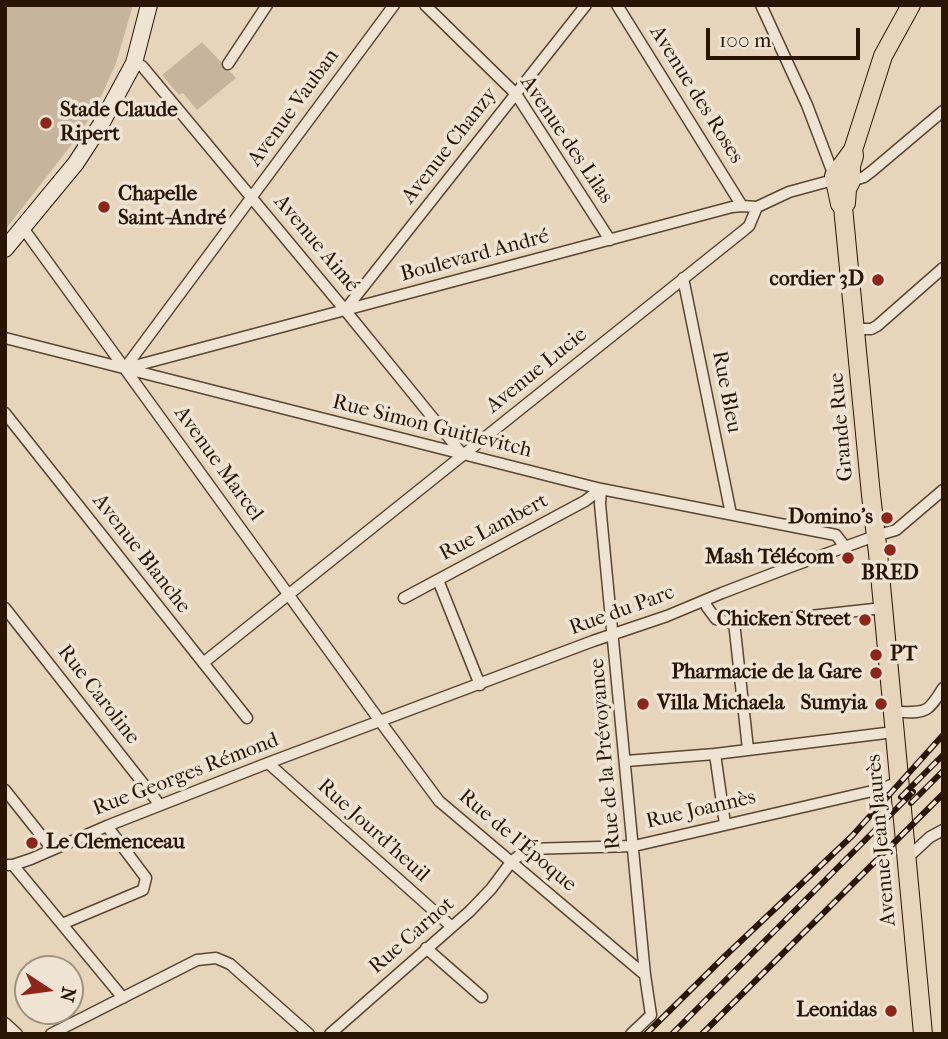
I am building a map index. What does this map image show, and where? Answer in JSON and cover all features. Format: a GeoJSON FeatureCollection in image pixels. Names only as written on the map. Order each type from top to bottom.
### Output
{"type":"FeatureCollection","features":[{"type":"Feature","properties":{"kind":"main road"},"geometry":{"type":"LineString","coordinates":[[5,249],[76,163],[100,125],[134,62],[149,5]]}},
{"type":"Feature","properties":{"kind":"main road"},"geometry":{"type":"LineString","coordinates":[[842,178],[883,56],[911,5]]}},
{"type":"Feature","properties":{"kind":"main road","name":"Grande Rue"},"geometry":{"type":"LineString","coordinates":[[842,178],[840,204],[843,207],[886,643]]}},
{"type":"Feature","properties":{"kind":"main road","name":"Avenue Jean Jaurès"},"geometry":{"type":"LineString","coordinates":[[886,643],[923,1034]]}},
{"type":"Feature","properties":{"kind":"street"},"geometry":{"type":"LineString","coordinates":[[228,64],[267,5]]}},
{"type":"Feature","properties":{"kind":"street","name":"Avenue Vauban"},"geometry":{"type":"LineString","coordinates":[[125,368],[394,5]]}},
{"type":"Feature","properties":{"kind":"street","name":"Avenue des Lilas"},"geometry":{"type":"LineString","coordinates":[[425,5],[516,94],[610,240]]}},
{"type":"Feature","properties":{"kind":"street","name":"Avenue Chanzy"},"geometry":{"type":"LineString","coordinates":[[345,310],[586,5]]}},
{"type":"Feature","properties":{"kind":"street","name":"Avenue des Roses"},"geometry":{"type":"LineString","coordinates":[[617,5],[742,206]]}},
{"type":"Feature","properties":{"kind":"street"},"geometry":{"type":"LineString","coordinates":[[761,5],[807,105],[824,152],[842,178]]}},
{"type":"Feature","properties":{"kind":"street","name":"Avenue Aimé"},"geometry":{"type":"LineString","coordinates":[[134,62],[142,66],[253,198],[463,455]]}},
{"type":"Feature","properties":{"kind":"street","name":"Boulevard André"},"geometry":{"type":"LineString","coordinates":[[125,368],[742,206],[757,207],[789,192],[842,178],[864,177],[943,111]]}},
{"type":"Feature","properties":{"kind":"street","name":"Avenue Lucie"},"geometry":{"type":"LineString","coordinates":[[202,663],[749,226],[757,207]]}},
{"type":"Feature","properties":{"kind":"street","name":"Avenue Marcel"},"geometry":{"type":"LineString","coordinates":[[23,228],[381,722]]}},
{"type":"Feature","properties":{"kind":"street"},"geometry":{"type":"LineString","coordinates":[[855,329],[871,329],[877,326],[943,268]]}},
{"type":"Feature","properties":{"kind":"street","name":"Rue Bleu"},"geometry":{"type":"LineString","coordinates":[[683,278],[731,514]]}},
{"type":"Feature","properties":{"kind":"street","name":"Rue Simon Guitlevitch"},"geometry":{"type":"LineString","coordinates":[[5,338],[601,489],[836,535],[846,548]]}},
{"type":"Feature","properties":{"kind":"street","name":"Avenue Blanche"},"geometry":{"type":"LineString","coordinates":[[5,413],[247,718]]}},
{"type":"Feature","properties":{"kind":"street","name":"Rue Lambert"},"geometry":{"type":"LineString","coordinates":[[404,598],[585,501],[601,489]]}},
{"type":"Feature","properties":{"kind":"street","name":"Rue de la Prévoyance"},"geometry":{"type":"LineString","coordinates":[[601,489],[600,504],[651,1015],[631,1034]]}},
{"type":"Feature","properties":{"kind":"street","name":"Rue du Parc"},"geometry":{"type":"LineString","coordinates":[[381,722],[896,530],[943,490]]}},
{"type":"Feature","properties":{"kind":"street"},"geometry":{"type":"LineString","coordinates":[[438,580],[480,685]]}},
{"type":"Feature","properties":{"kind":"street"},"geometry":{"type":"LineString","coordinates":[[705,601],[716,619],[734,622],[883,608]]}},
{"type":"Feature","properties":{"kind":"street","name":"Rue Caroline"},"geometry":{"type":"LineString","coordinates":[[5,608],[160,805]]}},
{"type":"Feature","properties":{"kind":"street"},"geometry":{"type":"LineString","coordinates":[[734,622],[748,749]]}},
{"type":"Feature","properties":{"kind":"street"},"geometry":{"type":"LineString","coordinates":[[892,712],[922,711],[931,707],[943,688]]}},
{"type":"Feature","properties":{"kind":"street","name":"Rue Georges Rémond"},"geometry":{"type":"LineString","coordinates":[[9,865],[268,763],[381,722]]}},
{"type":"Feature","properties":{"kind":"street","name":"Rue de l'Époque"},"geometry":{"type":"LineString","coordinates":[[381,722],[439,801],[645,975]]}},
{"type":"Feature","properties":{"kind":"street"},"geometry":{"type":"LineString","coordinates":[[626,761],[715,754],[894,732]]}},
{"type":"Feature","properties":{"kind":"street"},"geometry":{"type":"LineString","coordinates":[[715,754],[725,824]]}},
{"type":"Feature","properties":{"kind":"street","name":"Rue Jourd'heuil"},"geometry":{"type":"LineString","coordinates":[[268,763],[452,927]]}},
{"type":"Feature","properties":{"kind":"street","name":"Rue Joannès"},"geometry":{"type":"LineString","coordinates":[[512,861],[528,849],[634,846],[881,789],[899,782]]}},
{"type":"Feature","properties":{"kind":"street"},"geometry":{"type":"LineString","coordinates":[[5,790],[52,849]]}},
{"type":"Feature","properties":{"kind":"street"},"geometry":{"type":"LineString","coordinates":[[62,925],[143,890],[146,878],[107,826]]}},
{"type":"Feature","properties":{"kind":"street"},"geometry":{"type":"LineString","coordinates":[[906,859],[930,837],[943,830]]}},
{"type":"Feature","properties":{"kind":"street","name":"Rue Carnot"},"geometry":{"type":"LineString","coordinates":[[328,1034],[470,911],[512,861]]}},
{"type":"Feature","properties":{"kind":"street"},"geometry":{"type":"LineString","coordinates":[[9,865],[123,998]]}},
{"type":"Feature","properties":{"kind":"street"},"geometry":{"type":"LineString","coordinates":[[426,948],[482,997]]}},
{"type":"Feature","properties":{"kind":"street"},"geometry":{"type":"LineString","coordinates":[[51,1034],[197,960],[216,958],[230,964],[310,1034],[319,1030],[328,1034]]}},
{"type":"Feature","properties":{"kind":"street"},"geometry":{"type":"LineString","coordinates":[[5,1023],[17,1034]]}},
{"type":"Feature","properties":{"kind":"shaded area","name":"Stade Claude Ripert"},"geometry":{"type":"Polygon","coordinates":[[[5,5],[133,5],[116,63],[96,108],[76,139],[5,230],[5,5]]]}},
{"type":"Feature","properties":{"kind":"shaded area"},"geometry":{"type":"Polygon","coordinates":[[[202,42],[236,78],[197,110],[183,93],[179,95],[162,75],[202,42]]]}},
{"type":"Feature","properties":{"kind":"railway"},"geometry":{"type":"LineString","coordinates":[[646,1034],[852,836],[943,735]]}},
{"type":"Feature","properties":{"kind":"railway"},"geometry":{"type":"LineString","coordinates":[[901,797],[943,755]]}},
{"type":"Feature","properties":{"kind":"railway"},"geometry":{"type":"LineString","coordinates":[[911,803],[943,771]]}},
{"type":"Feature","properties":{"kind":"railway"},"geometry":{"type":"LineString","coordinates":[[672,1034],[913,792]]}},
{"type":"Feature","properties":{"kind":"railway"},"geometry":{"type":"LineString","coordinates":[[702,1034],[943,794]]}},
{"type":"Feature","properties":{"kind":"place","name":"Stade Claude Ripert"},"geometry":{"type":"Point","coordinates":[46,123]}},
{"type":"Feature","properties":{"kind":"place","name":"Chapelle Saint-André"},"geometry":{"type":"Point","coordinates":[104,207]}},
{"type":"Feature","properties":{"kind":"place","name":"cordier 3D"},"geometry":{"type":"Point","coordinates":[878,280]}},
{"type":"Feature","properties":{"kind":"place","name":"Domino's"},"geometry":{"type":"Point","coordinates":[887,518]}},
{"type":"Feature","properties":{"kind":"place","name":"BRED"},"geometry":{"type":"Point","coordinates":[890,550]}},
{"type":"Feature","properties":{"kind":"place","name":"Mash Télécom"},"geometry":{"type":"Point","coordinates":[848,558]}},
{"type":"Feature","properties":{"kind":"place","name":"Chicken Street"},"geometry":{"type":"Point","coordinates":[865,620]}},
{"type":"Feature","properties":{"kind":"place","name":"PT"},"geometry":{"type":"Point","coordinates":[876,655]}},
{"type":"Feature","properties":{"kind":"place","name":"Pharmacie de la Gare"},"geometry":{"type":"Point","coordinates":[876,673]}},
{"type":"Feature","properties":{"kind":"place","name":"Villa Michaela"},"geometry":{"type":"Point","coordinates":[643,704]}},
{"type":"Feature","properties":{"kind":"place","name":"Sumyia"},"geometry":{"type":"Point","coordinates":[881,704]}},
{"type":"Feature","properties":{"kind":"place","name":"Le Clemenceau"},"geometry":{"type":"Point","coordinates":[32,843]}},
{"type":"Feature","properties":{"kind":"place","name":"Leonidas"},"geometry":{"type":"Point","coordinates":[891,1011]}}]}
